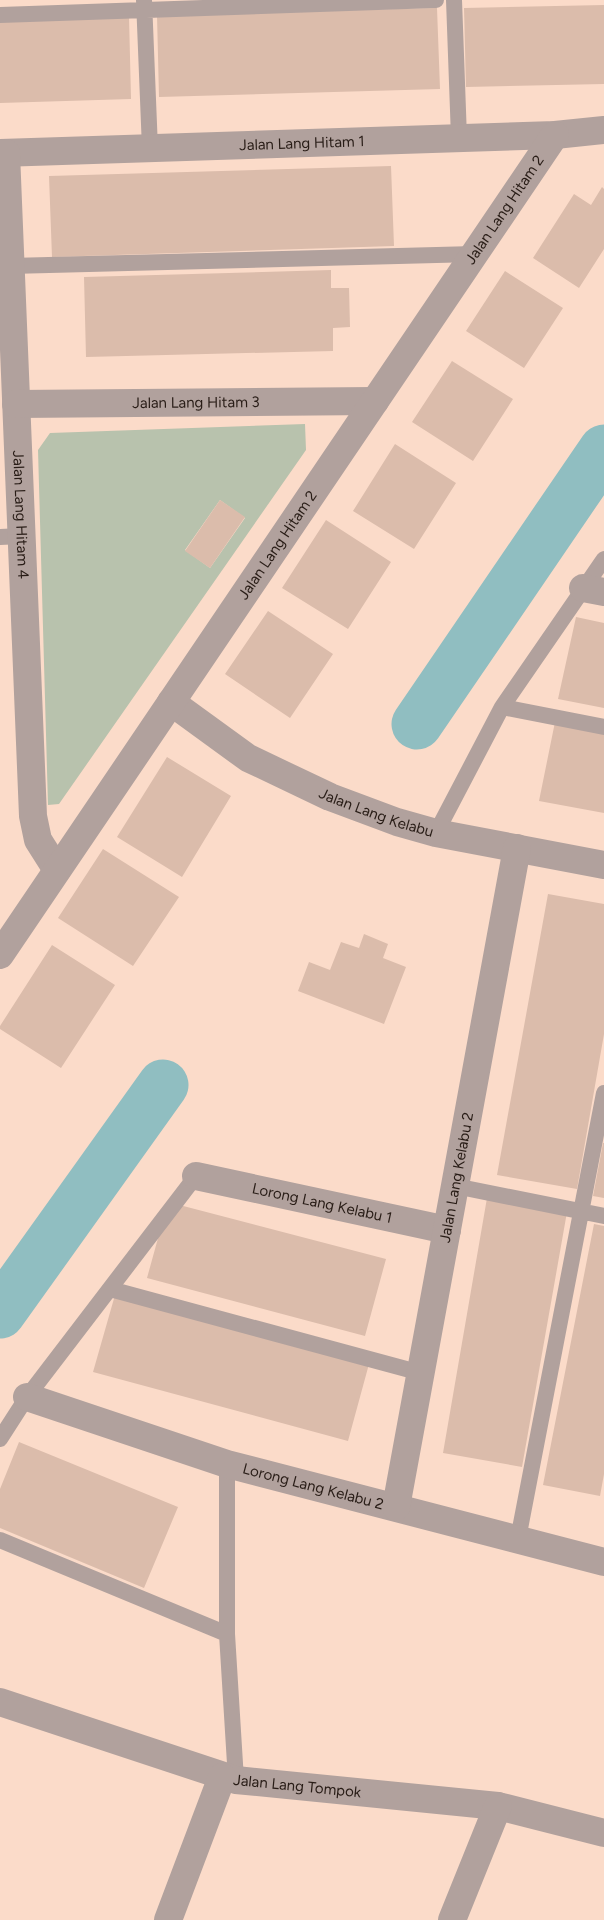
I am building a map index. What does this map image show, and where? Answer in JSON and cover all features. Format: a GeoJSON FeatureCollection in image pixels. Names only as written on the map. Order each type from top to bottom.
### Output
{"type":"FeatureCollection","features":[{"type":"Feature","properties":{"kind":"street","name":"Jalan Lang Hitam 1"},"geometry":{"type":"LineString","coordinates":[[3,153],[555,135],[604,130]]}},
{"type":"Feature","properties":{"kind":"street","name":"Jalan Lang Hitam 2"},"geometry":{"type":"LineString","coordinates":[[0,955],[555,135]]}},
{"type":"Feature","properties":{"kind":"street","name":"Jalan Lang Hitam 4"},"geometry":{"type":"LineString","coordinates":[[3,153],[16,404],[11,536],[33,816],[38,840],[57,870]]}},
{"type":"Feature","properties":{"kind":"street","name":"Jalan Lang Hitam 3"},"geometry":{"type":"LineString","coordinates":[[16,404],[376,401]]}},
{"type":"Feature","properties":{"kind":"street","name":"Jalan Lang Kelabu"},"geometry":{"type":"LineString","coordinates":[[171,702],[248,758],[330,797],[397,822],[436,833],[604,865]]}},
{"type":"Feature","properties":{"kind":"street","name":"Jalan Lang Kelabu 2"},"geometry":{"type":"LineString","coordinates":[[396,1507],[517,848]]}},
{"type":"Feature","properties":{"kind":"street","name":"Lorong Lang Kelabu 1"},"geometry":{"type":"LineString","coordinates":[[196,1176],[447,1230]]}},
{"type":"Feature","properties":{"kind":"street","name":"Lorong Lang Kelabu 2"},"geometry":{"type":"LineString","coordinates":[[27,1397],[227,1464],[604,1562]]}},
{"type":"Feature","properties":{"kind":"street","name":"Jalan Lang Tompok"},"geometry":{"type":"LineString","coordinates":[[0,1702],[229,1779],[498,1806],[604,1833]]}},
{"type":"Feature","properties":{"kind":"street"},"geometry":{"type":"LineString","coordinates":[[168,1920],[229,1779]]}},
{"type":"Feature","properties":{"kind":"street"},"geometry":{"type":"LineString","coordinates":[[452,1920],[498,1806]]}},
{"type":"Feature","properties":{"kind":"lane"},"geometry":{"type":"LineString","coordinates":[[0,15],[145,5],[436,0]]}},
{"type":"Feature","properties":{"kind":"lane"},"geometry":{"type":"LineString","coordinates":[[454,0],[459,138]]}},
{"type":"Feature","properties":{"kind":"lane"},"geometry":{"type":"LineString","coordinates":[[145,5],[150,149]]}},
{"type":"Feature","properties":{"kind":"lane"},"geometry":{"type":"LineString","coordinates":[[10,266],[475,254]]}},
{"type":"Feature","properties":{"kind":"lane"},"geometry":{"type":"LineString","coordinates":[[436,833],[502,707],[594,590],[604,559]]}},
{"type":"Feature","properties":{"kind":"lane"},"geometry":{"type":"LineString","coordinates":[[502,707],[604,727]]}},
{"type":"Feature","properties":{"kind":"lane"},"geometry":{"type":"LineString","coordinates":[[518,1539],[604,1094]]}},
{"type":"Feature","properties":{"kind":"lane"},"geometry":{"type":"LineString","coordinates":[[0,1439],[27,1397],[196,1176]]}},
{"type":"Feature","properties":{"kind":"lane"},"geometry":{"type":"LineString","coordinates":[[455,1186],[604,1216]]}},
{"type":"Feature","properties":{"kind":"lane"},"geometry":{"type":"LineString","coordinates":[[110,1289],[421,1373]]}},
{"type":"Feature","properties":{"kind":"lane"},"geometry":{"type":"LineString","coordinates":[[227,1464],[229,1779]]}},
{"type":"Feature","properties":{"kind":"lane"},"geometry":{"type":"LineString","coordinates":[[0,1540],[227,1634]]}},
{"type":"Feature","properties":{"kind":"green space"},"geometry":{"type":"Polygon","coordinates":[[[305,424],[306,450],[59,804],[48,805],[38,450],[50,433],[305,424]],[[220,500],[185,550],[210,568],[245,518],[220,500]]]}},
{"type":"Feature","properties":{"kind":"building"},"geometry":{"type":"Polygon","coordinates":[[[604,5],[604,84],[466,87],[464,8],[604,5]]]}},
{"type":"Feature","properties":{"kind":"building"},"geometry":{"type":"Polygon","coordinates":[[[437,8],[440,89],[159,97],[157,15],[437,8]]]}},
{"type":"Feature","properties":{"kind":"building"},"geometry":{"type":"Polygon","coordinates":[[[129,16],[131,99],[0,103],[0,20],[129,16]]]}},
{"type":"Feature","properties":{"kind":"building"},"geometry":{"type":"Polygon","coordinates":[[[391,166],[394,246],[52,257],[49,176],[391,166]]]}},
{"type":"Feature","properties":{"kind":"building"},"geometry":{"type":"Polygon","coordinates":[[[602,187],[604,189],[604,249],[579,288],[533,258],[574,194],[591,205],[602,187]]]}},
{"type":"Feature","properties":{"kind":"building"},"geometry":{"type":"Polygon","coordinates":[[[331,270],[331,288],[349,288],[350,327],[333,328],[333,351],[86,357],[84,277],[331,270]]]}},
{"type":"Feature","properties":{"kind":"building"},"geometry":{"type":"Polygon","coordinates":[[[505,271],[563,308],[524,368],[466,331],[505,271]]]}},
{"type":"Feature","properties":{"kind":"building"},"geometry":{"type":"Polygon","coordinates":[[[452,361],[513,399],[473,461],[412,422],[452,361]]]}},
{"type":"Feature","properties":{"kind":"building"},"geometry":{"type":"Polygon","coordinates":[[[395,444],[456,483],[414,549],[353,511],[395,444]]]}},
{"type":"Feature","properties":{"kind":"building"},"geometry":{"type":"Polygon","coordinates":[[[220,500],[245,517],[210,568],[185,551],[220,500]]]}},
{"type":"Feature","properties":{"kind":"building"},"geometry":{"type":"Polygon","coordinates":[[[326,520],[391,562],[348,629],[282,588],[326,520]]]}},
{"type":"Feature","properties":{"kind":"building"},"geometry":{"type":"Polygon","coordinates":[[[268,611],[333,654],[290,718],[225,674],[268,611]]]}},
{"type":"Feature","properties":{"kind":"building"},"geometry":{"type":"Polygon","coordinates":[[[576,617],[604,623],[604,708],[558,699],[576,617]]]}},
{"type":"Feature","properties":{"kind":"building"},"geometry":{"type":"Polygon","coordinates":[[[555,722],[604,732],[604,813],[539,801],[555,722]]]}},
{"type":"Feature","properties":{"kind":"building"},"geometry":{"type":"Polygon","coordinates":[[[167,757],[231,796],[182,877],[117,837],[167,757]]]}},
{"type":"Feature","properties":{"kind":"building"},"geometry":{"type":"Polygon","coordinates":[[[103,849],[179,897],[133,966],[58,918],[103,849]]]}},
{"type":"Feature","properties":{"kind":"building"},"geometry":{"type":"Polygon","coordinates":[[[548,894],[604,904],[604,1034],[577,1189],[497,1175],[548,894]]]}},
{"type":"Feature","properties":{"kind":"building"},"geometry":{"type":"Polygon","coordinates":[[[364,934],[388,944],[383,958],[406,967],[384,1024],[298,991],[309,962],[330,970],[341,942],[359,948],[364,934]]]}},
{"type":"Feature","properties":{"kind":"building"},"geometry":{"type":"Polygon","coordinates":[[[52,945],[115,985],[61,1068],[0,1029],[0,1026],[52,945]]]}},
{"type":"Feature","properties":{"kind":"building"},"geometry":{"type":"Polygon","coordinates":[[[604,1143],[604,1198],[593,1196],[604,1143]]]}},
{"type":"Feature","properties":{"kind":"building"},"geometry":{"type":"Polygon","coordinates":[[[487,1198],[567,1212],[522,1467],[443,1453],[487,1198]]]}},
{"type":"Feature","properties":{"kind":"building"},"geometry":{"type":"Polygon","coordinates":[[[168,1202],[386,1259],[365,1336],[147,1278],[168,1202]]]}},
{"type":"Feature","properties":{"kind":"building"},"geometry":{"type":"Polygon","coordinates":[[[594,1224],[604,1226],[604,1474],[600,1496],[543,1485],[594,1224]]]}},
{"type":"Feature","properties":{"kind":"building"},"geometry":{"type":"Polygon","coordinates":[[[115,1295],[369,1364],[348,1441],[93,1372],[115,1295]]]}},
{"type":"Feature","properties":{"kind":"building"},"geometry":{"type":"Polygon","coordinates":[[[19,1442],[178,1507],[144,1588],[0,1528],[0,1489],[19,1442]]]}},
{"type":"Feature","properties":{"kind":"waterway"},"geometry":{"type":"LineString","coordinates":[[417,724],[604,450]]}},
{"type":"Feature","properties":{"kind":"waterway"},"geometry":{"type":"LineString","coordinates":[[0,1313],[163,1085]]}}]}
